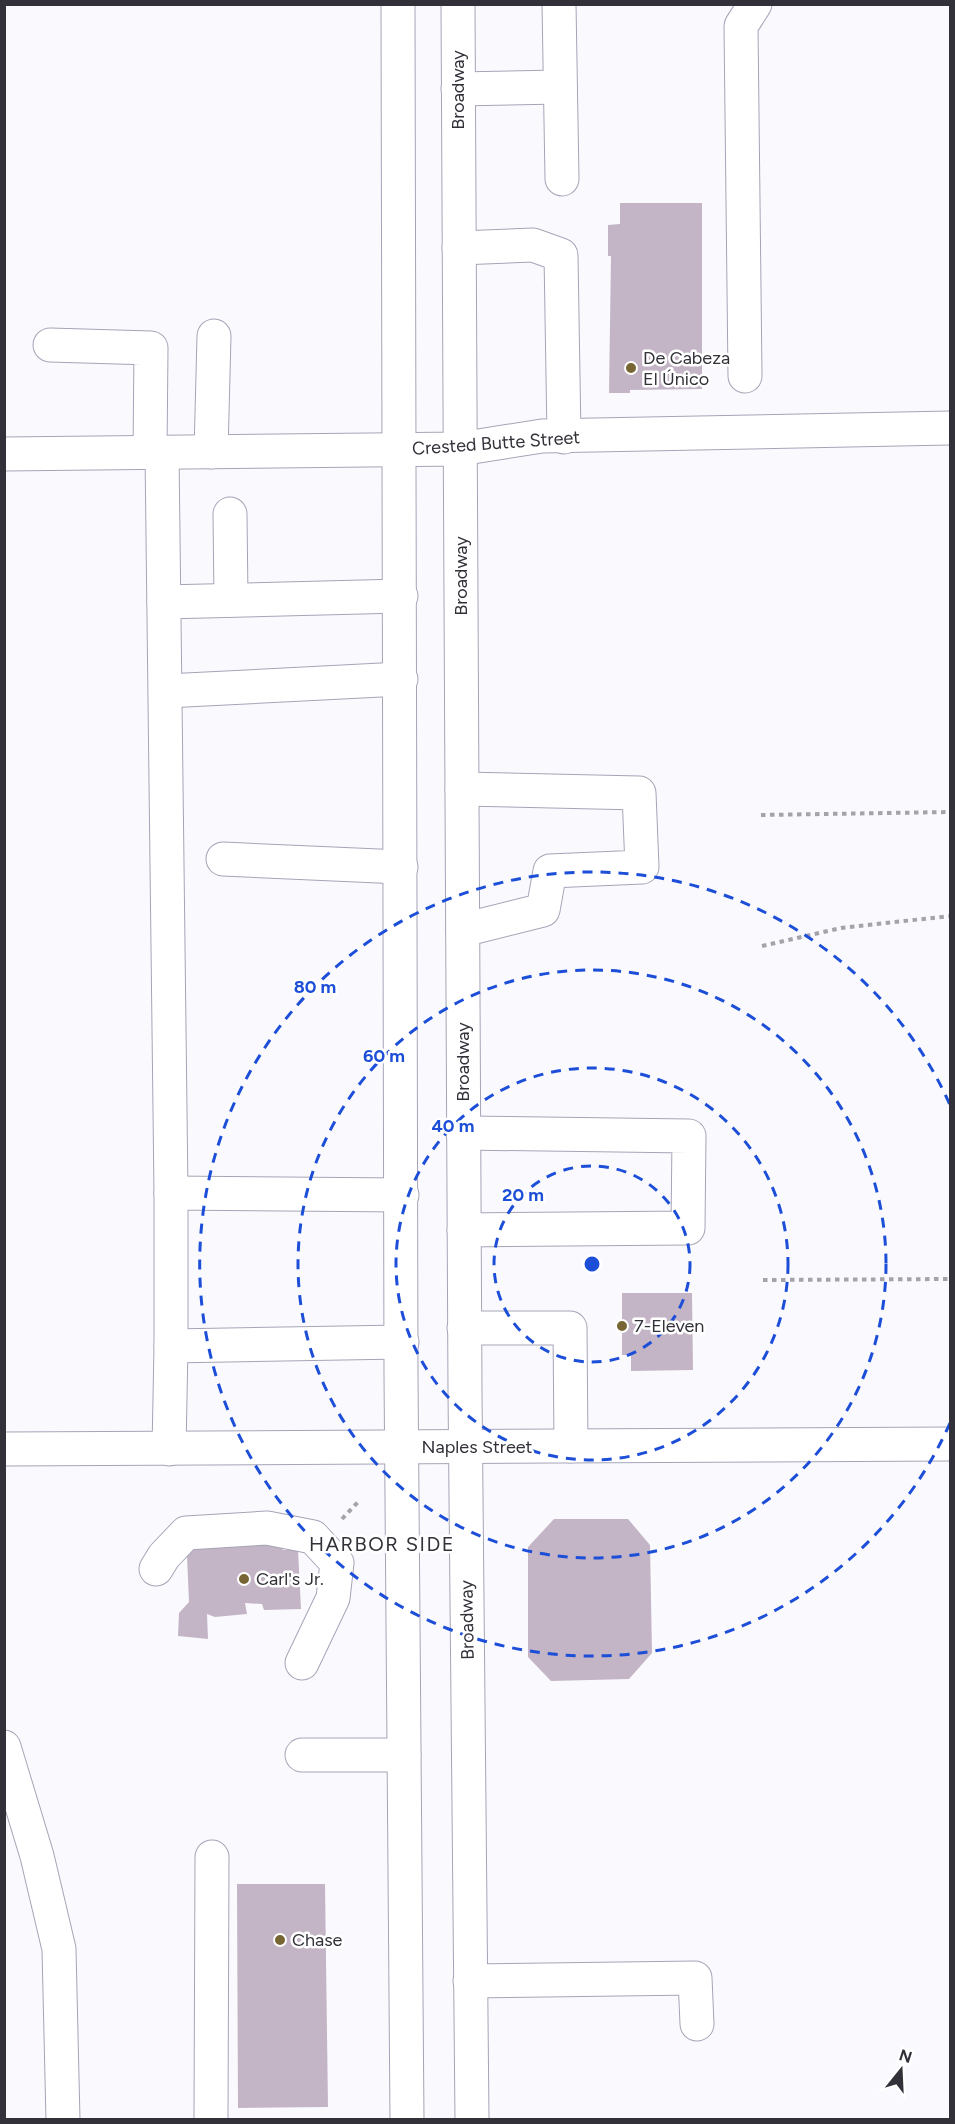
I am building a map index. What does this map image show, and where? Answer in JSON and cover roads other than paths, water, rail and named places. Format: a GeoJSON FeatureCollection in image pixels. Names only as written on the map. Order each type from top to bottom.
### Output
{"type":"FeatureCollection","features":[{"type":"Feature","properties":{"kind":"main road"},"geometry":{"type":"LineString","coordinates":[[398,4],[402,1447],[407,2120]]}},
{"type":"Feature","properties":{"kind":"main road","name":"Broadway"},"geometry":{"type":"LineString","coordinates":[[458,4],[464,1328],[472,2120]]}},
{"type":"Feature","properties":{"kind":"main road"},"geometry":{"type":"LineString","coordinates":[[559,4],[562,179]]}},
{"type":"Feature","properties":{"kind":"main road"},"geometry":{"type":"LineString","coordinates":[[745,376],[741,26],[755,4]]}},
{"type":"Feature","properties":{"kind":"main road"},"geometry":{"type":"LineString","coordinates":[[458,89],[560,87]]}},
{"type":"Feature","properties":{"kind":"main road"},"geometry":{"type":"LineString","coordinates":[[459,248],[533,245],[561,255],[564,436]]}},
{"type":"Feature","properties":{"kind":"main road"},"geometry":{"type":"LineString","coordinates":[[211,452],[214,336]]}},
{"type":"Feature","properties":{"kind":"main road"},"geometry":{"type":"LineString","coordinates":[[50,345],[151,348],[164,602],[166,691],[171,1193],[169,1449]]}},
{"type":"Feature","properties":{"kind":"main road","name":"Crested Butte Street"},"geometry":{"type":"LineString","coordinates":[[4,454],[460,449],[542,436],[951,428]]}},
{"type":"Feature","properties":{"kind":"main road"},"geometry":{"type":"LineString","coordinates":[[230,514],[231,600]]}},
{"type":"Feature","properties":{"kind":"main road"},"geometry":{"type":"LineString","coordinates":[[164,602],[401,596]]}},
{"type":"Feature","properties":{"kind":"main road"},"geometry":{"type":"LineString","coordinates":[[166,691],[401,679]]}},
{"type":"Feature","properties":{"kind":"main road"},"geometry":{"type":"LineString","coordinates":[[462,789],[639,793],[642,867],[550,871],[543,910],[462,930]]}},
{"type":"Feature","properties":{"kind":"main road"},"geometry":{"type":"LineString","coordinates":[[223,859],[401,867]]}},
{"type":"Feature","properties":{"kind":"main road"},"geometry":{"type":"LineString","coordinates":[[463,1133],[689,1136],[688,1228],[464,1230]]}},
{"type":"Feature","properties":{"kind":"main road"},"geometry":{"type":"LineString","coordinates":[[171,1193],[402,1195]]}},
{"type":"Feature","properties":{"kind":"main road"},"geometry":{"type":"LineString","coordinates":[[464,1328],[570,1328],[571,1446]]}},
{"type":"Feature","properties":{"kind":"main road"},"geometry":{"type":"LineString","coordinates":[[171,1346],[402,1342]]}},
{"type":"Feature","properties":{"kind":"main road","name":"Naples Street"},"geometry":{"type":"LineString","coordinates":[[4,1449],[951,1444]]}},
{"type":"Feature","properties":{"kind":"main road"},"geometry":{"type":"LineString","coordinates":[[156,1569],[164,1556],[186,1533],[267,1528],[313,1537],[337,1563],[333,1598],[302,1663]]}},
{"type":"Feature","properties":{"kind":"main road"},"geometry":{"type":"LineString","coordinates":[[4,1747],[37,1857],[59,1949],[63,2120]]}},
{"type":"Feature","properties":{"kind":"main road"},"geometry":{"type":"LineString","coordinates":[[302,1755],[404,1755]]}},
{"type":"Feature","properties":{"kind":"main road"},"geometry":{"type":"LineString","coordinates":[[212,1857],[212,2120]]}},
{"type":"Feature","properties":{"kind":"main road"},"geometry":{"type":"LineString","coordinates":[[470,1981],[695,1978],[697,2024]]}},
{"type":"Feature","properties":{"kind":"place","name":"De Cabeza El Único"},"geometry":{"type":"Point","coordinates":[631,368]}},
{"type":"Feature","properties":{"kind":"place","name":"7-Eleven"},"geometry":{"type":"Point","coordinates":[622,1326]}},
{"type":"Feature","properties":{"kind":"place","name":"Carl's Jr."},"geometry":{"type":"Point","coordinates":[244,1579]}},
{"type":"Feature","properties":{"kind":"place","name":"Chase"},"geometry":{"type":"Point","coordinates":[280,1940]}},
{"type":"Feature","properties":{"kind":"district","name":"HARBOR SIDE"},"geometry":{"type":"Point","coordinates":[382,1544]}}]}
